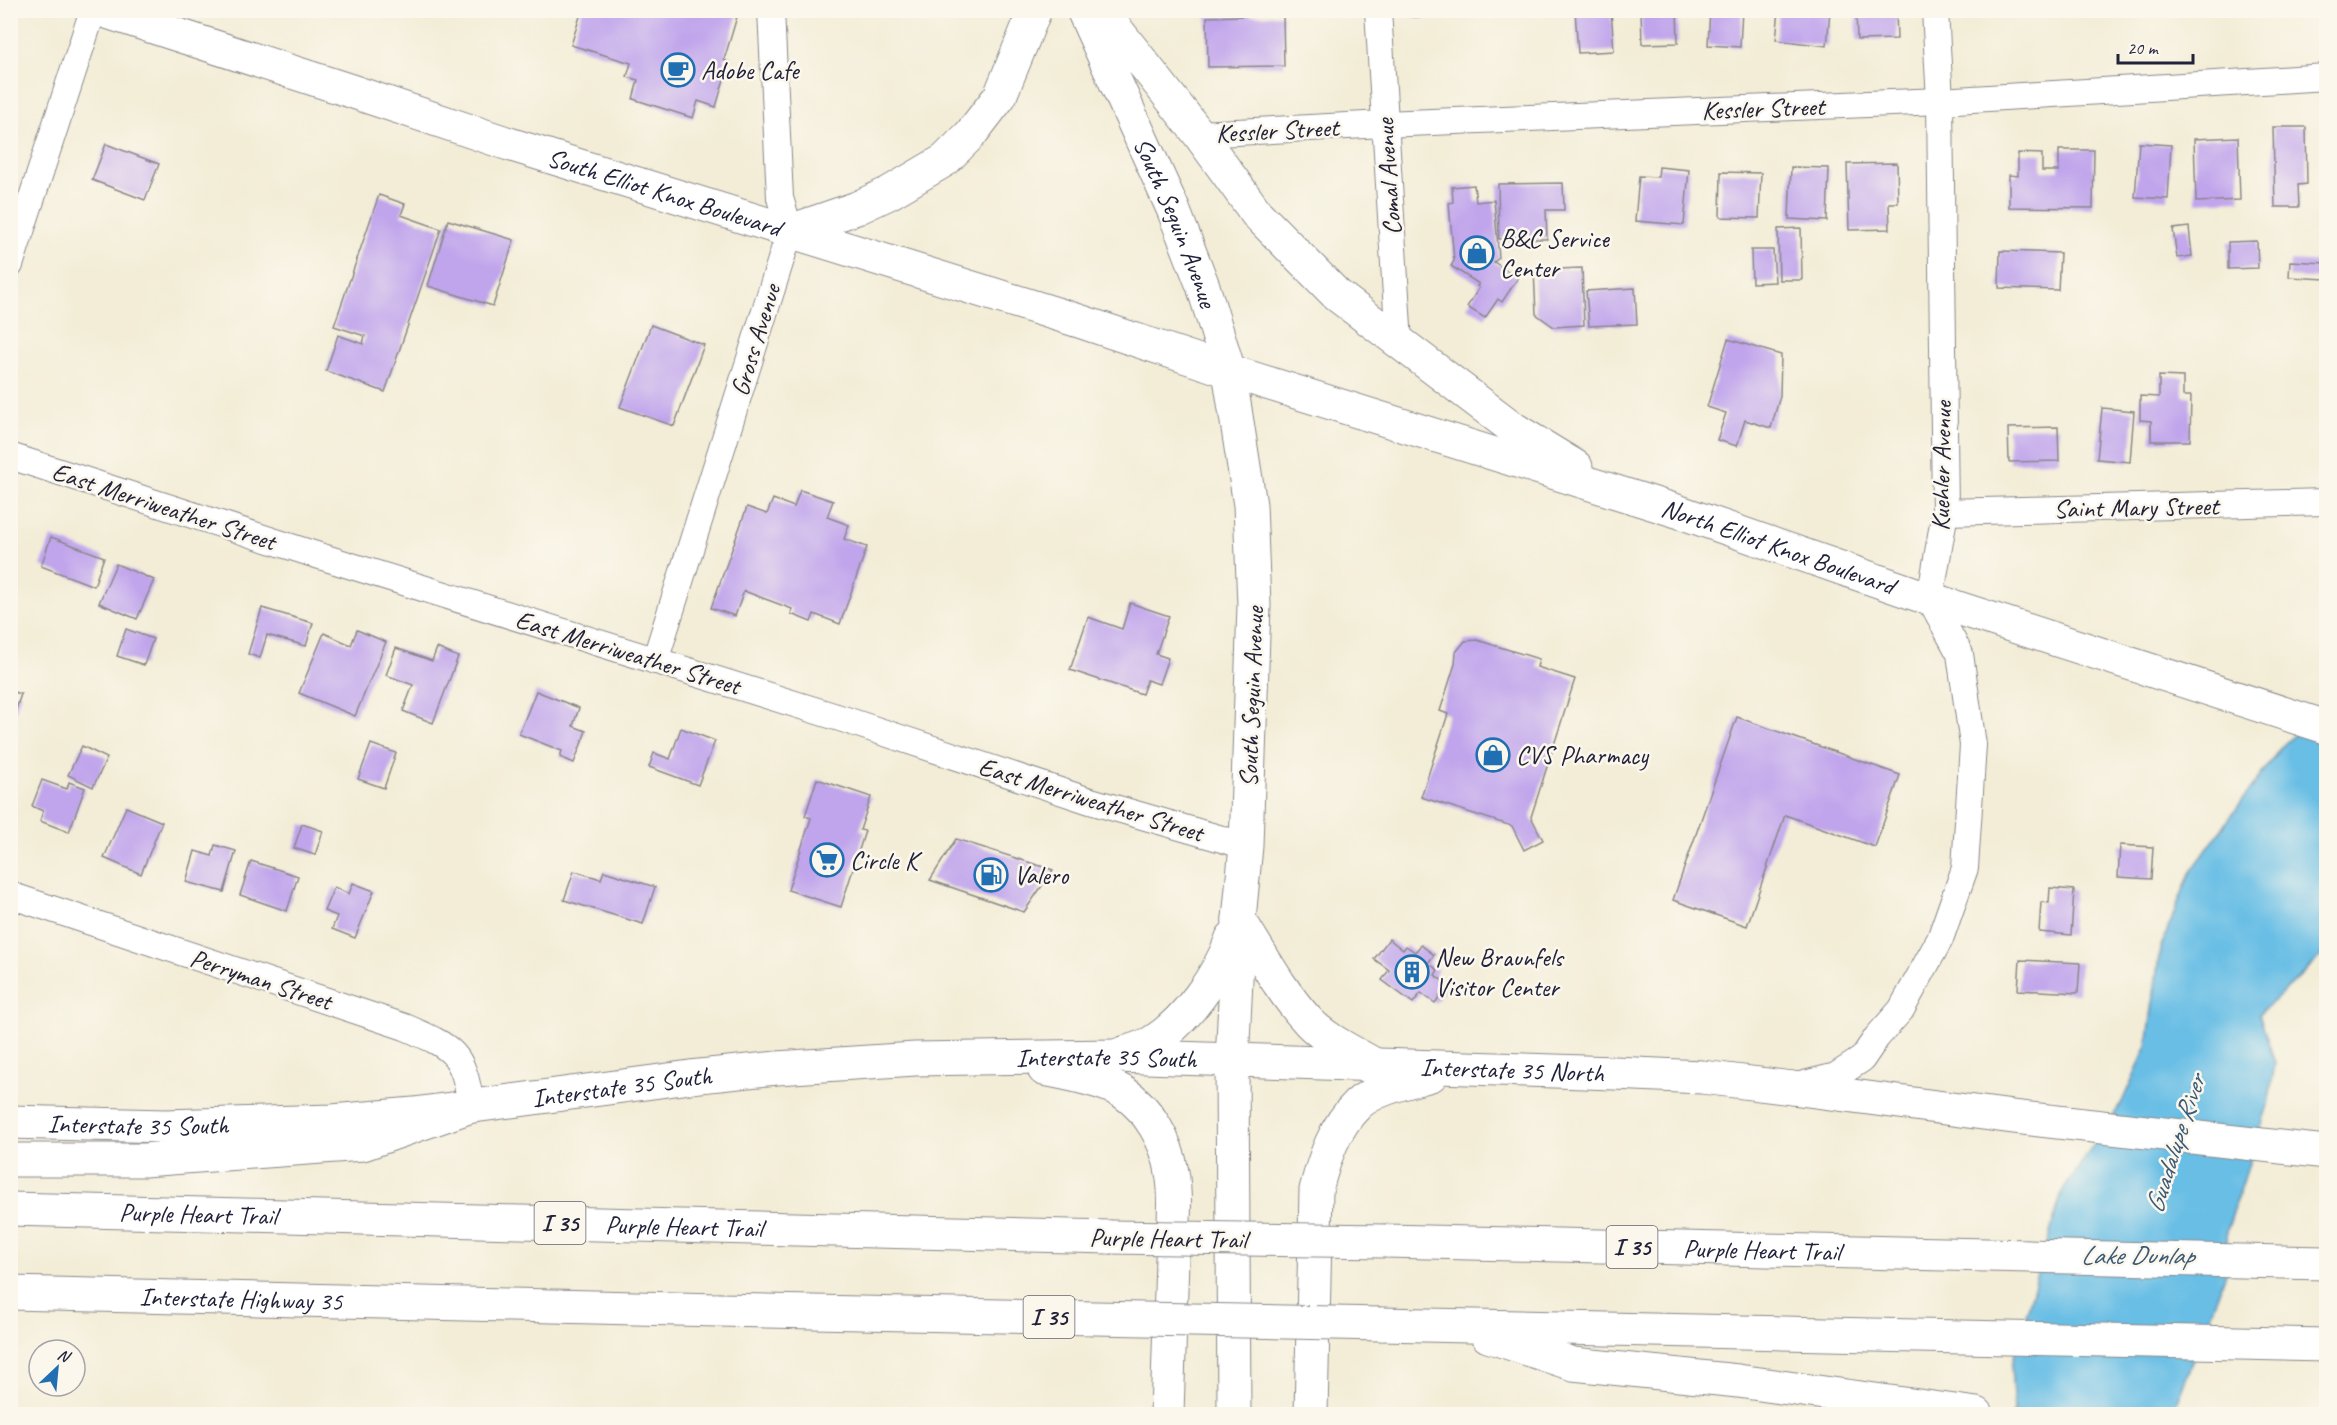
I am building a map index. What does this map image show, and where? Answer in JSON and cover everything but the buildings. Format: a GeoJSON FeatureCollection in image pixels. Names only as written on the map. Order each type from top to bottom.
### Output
{"type":"FeatureCollection","features":[{"type":"Feature","properties":{"kind":"main road","name":"South Elliot Knox Boulevard"},"geometry":{"type":"LineString","coordinates":[[101,10],[509,144],[1079,321],[1228,371]]}},
{"type":"Feature","properties":{"kind":"main road"},"geometry":{"type":"LineString","coordinates":[[790,231],[857,208],[881,197],[945,160],[970,135],[1000,96],[1035,10]]}},
{"type":"Feature","properties":{"kind":"main road","name":"South Seguin Avenue"},"geometry":{"type":"LineString","coordinates":[[1083,10],[1173,209],[1203,286],[1228,371],[1250,505],[1254,605],[1246,846],[1239,919],[1232,1062],[1234,1414]]}},
{"type":"Feature","properties":{"kind":"main road"},"geometry":{"type":"LineString","coordinates":[[1101,10],[1199,134],[1257,214],[1337,295],[1514,429],[1621,495]]}},
{"type":"Feature","properties":{"kind":"main road","name":"North Elliot Knox Boulevard"},"geometry":{"type":"LineString","coordinates":[[1228,371],[1677,512],[1930,599],[2326,727]]}},
{"type":"Feature","properties":{"kind":"main road"},"geometry":{"type":"LineString","coordinates":[[1116,1056],[1150,1043],[1186,1012],[1216,974],[1239,919]]}},
{"type":"Feature","properties":{"kind":"main road"},"geometry":{"type":"LineString","coordinates":[[1239,919],[1283,988],[1309,1022],[1328,1037],[1376,1066]]}},
{"type":"Feature","properties":{"kind":"main road","name":"Interstate 35 South"},"geometry":{"type":"LineString","coordinates":[[10,1122],[165,1126],[332,1121],[414,1114],[690,1077],[777,1068],[915,1059],[1116,1056],[1232,1062]]}},
{"type":"Feature","properties":{"kind":"main road"},"geometry":{"type":"LineString","coordinates":[[1000,1058],[1085,1078],[1122,1092],[1140,1107],[1155,1125],[1172,1172],[1174,1210],[1167,1414]]}},
{"type":"Feature","properties":{"kind":"main road","name":"Interstate 35 North"},"geometry":{"type":"LineString","coordinates":[[1232,1062],[1702,1077],[2013,1117],[2326,1152]]}},
{"type":"Feature","properties":{"kind":"main road"},"geometry":{"type":"LineString","coordinates":[[1311,1414],[1316,1190],[1325,1156],[1338,1130],[1359,1103],[1382,1090],[1459,1068]]}},
{"type":"Feature","properties":{"kind":"main road"},"geometry":{"type":"LineString","coordinates":[[10,1160],[144,1160],[363,1144],[471,1106]]}},
{"type":"Feature","properties":{"kind":"main road","name":"Purple Heart Trail"},"geometry":{"type":"LineString","coordinates":[[10,1209],[1110,1237],[1386,1241],[2326,1263]]}},
{"type":"Feature","properties":{"kind":"main road","name":"Interstate Highway 35"},"geometry":{"type":"LineString","coordinates":[[10,1293],[1454,1325]]}},
{"type":"Feature","properties":{"kind":"main road"},"geometry":{"type":"LineString","coordinates":[[10,1300],[52,1294]]}},
{"type":"Feature","properties":{"kind":"main road"},"geometry":{"type":"LineString","coordinates":[[1454,1325],[1573,1364],[1642,1370],[1977,1414]]}},
{"type":"Feature","properties":{"kind":"main road","name":"I 35"},"geometry":{"type":"LineString","coordinates":[[1454,1325],[2326,1345]]}},
{"type":"Feature","properties":{"kind":"street"},"geometry":{"type":"LineString","coordinates":[[10,265],[93,10]]}},
{"type":"Feature","properties":{"kind":"street"},"geometry":{"type":"LineString","coordinates":[[771,10],[780,198],[790,231]]}},
{"type":"Feature","properties":{"kind":"street","name":"Comal Avenue"},"geometry":{"type":"LineString","coordinates":[[1377,10],[1399,343]]}},
{"type":"Feature","properties":{"kind":"street","name":"Kuehler Avenue"},"geometry":{"type":"LineString","coordinates":[[1930,599],[1945,512],[1940,101],[1935,10]]}},
{"type":"Feature","properties":{"kind":"street","name":"Kessler Street"},"geometry":{"type":"LineString","coordinates":[[1199,134],[1940,101],[2326,77]]}},
{"type":"Feature","properties":{"kind":"street","name":"Gross Avenue"},"geometry":{"type":"LineString","coordinates":[[655,661],[790,231]]}},
{"type":"Feature","properties":{"kind":"street","name":"East Merriweather Street"},"geometry":{"type":"LineString","coordinates":[[10,456],[843,719],[1087,800],[1246,846]]}},
{"type":"Feature","properties":{"kind":"street","name":"Saint Mary Street"},"geometry":{"type":"LineString","coordinates":[[1945,512],[2326,502]]}},
{"type":"Feature","properties":{"kind":"street"},"geometry":{"type":"LineString","coordinates":[[1792,1088],[1836,1076],[1862,1059],[1877,1037],[1901,1010],[1940,939],[1965,868],[1973,745],[1960,654],[1930,599]]}},
{"type":"Feature","properties":{"kind":"street","name":"Perryman Street"},"geometry":{"type":"LineString","coordinates":[[10,896],[405,1027],[432,1039],[448,1048],[461,1062],[467,1076],[471,1106]]}},
{"type":"Feature","properties":{"kind":"water","name":"Lake Dunlap"},"geometry":{"type":"Polygon","coordinates":[[[2326,705],[2326,952],[2259,1014],[2275,1063],[2268,1105],[2227,1231],[2228,1268],[2172,1414],[2012,1414],[2014,1411],[2011,1366],[2062,1192],[2121,1104],[2147,1046],[2160,949],[2190,873],[2281,747],[2326,705]]]}},
{"type":"Feature","properties":{"kind":"place","name":"Adobe Cafe"},"geometry":{"type":"Point","coordinates":[678,70]}},
{"type":"Feature","properties":{"kind":"place","name":"B&C Service Center"},"geometry":{"type":"Point","coordinates":[1477,253]}},
{"type":"Feature","properties":{"kind":"place","name":"CVS Pharmacy"},"geometry":{"type":"Point","coordinates":[1493,755]}},
{"type":"Feature","properties":{"kind":"place","name":"Circle K"},"geometry":{"type":"Point","coordinates":[827,860]}},
{"type":"Feature","properties":{"kind":"place","name":"Valero"},"geometry":{"type":"Point","coordinates":[991,875]}},
{"type":"Feature","properties":{"kind":"place","name":"New Braunfels Visitor Center"},"geometry":{"type":"Point","coordinates":[1412,972]}},
{"type":"Feature","properties":{"kind":"water label","name":"Guadalupe River"},"geometry":{"type":"Point","coordinates":[2175,1144]}}]}
